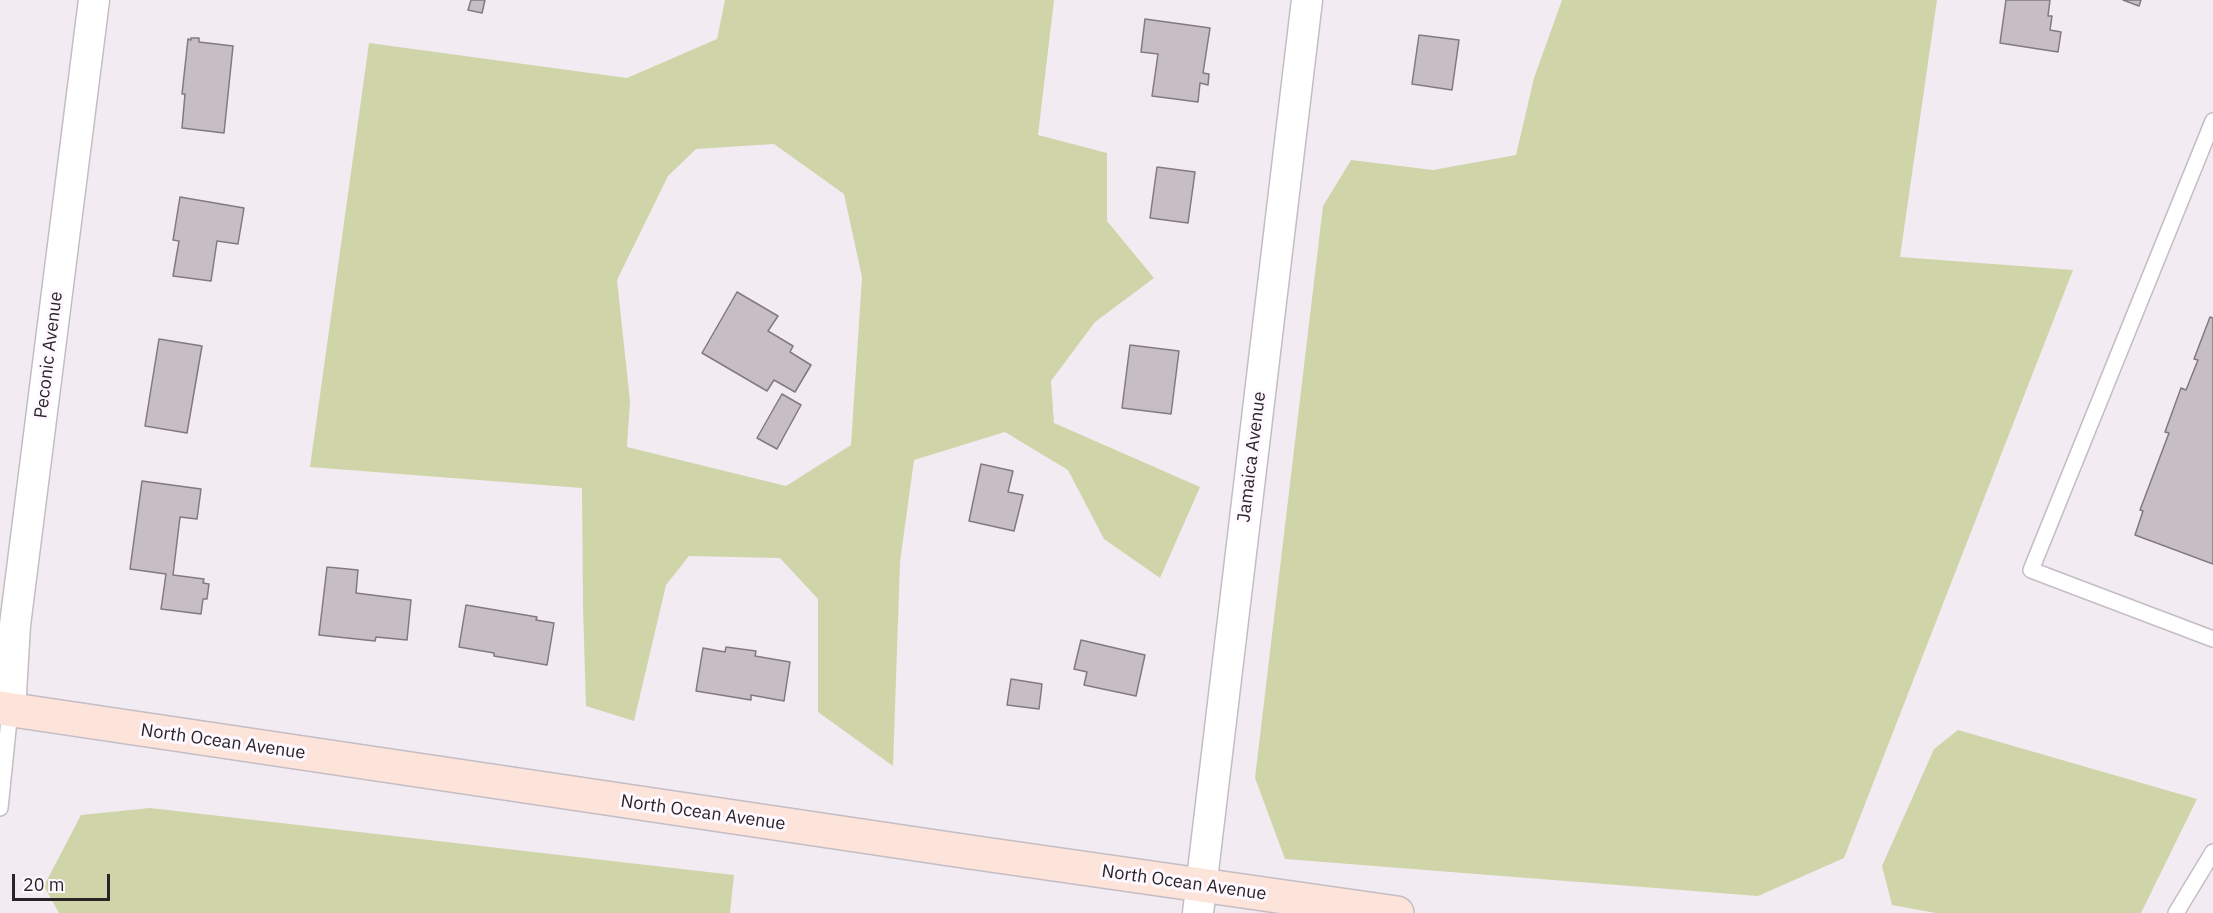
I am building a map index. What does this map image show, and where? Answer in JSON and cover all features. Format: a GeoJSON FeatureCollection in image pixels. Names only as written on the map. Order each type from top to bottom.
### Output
{"type":"FeatureCollection","features":[{"type":"Feature","properties":{"kind":"main road","name":"North Ocean Avenue"},"geometry":{"type":"LineString","coordinates":[[3,709],[1199,899],[1397,913]]}},
{"type":"Feature","properties":{"kind":"street","name":"Peconic Avenue"},"geometry":{"type":"LineString","coordinates":[[3,709],[94,0]]}},
{"type":"Feature","properties":{"kind":"street","name":"Jamaica Avenue"},"geometry":{"type":"LineString","coordinates":[[1199,899],[1307,0]]}},
{"type":"Feature","properties":{"kind":"lane"},"geometry":{"type":"LineString","coordinates":[[2213,121],[2031,570],[2213,639]]}},
{"type":"Feature","properties":{"kind":"lane"},"geometry":{"type":"LineString","coordinates":[[0,808],[3,709]]}},
{"type":"Feature","properties":{"kind":"lane"},"geometry":{"type":"LineString","coordinates":[[2176,913],[2213,852]]}},
{"type":"Feature","properties":{"kind":"green space"},"geometry":{"type":"Polygon","coordinates":[[[725,0],[1054,0],[1038,135],[1107,153],[1107,221],[1154,278],[1095,322],[1051,381],[1054,423],[1200,487],[1160,578],[1104,539],[1068,470],[1005,432],[914,460],[900,562],[893,766],[818,712],[818,599],[780,558],[689,556],[666,585],[634,721],[586,706],[582,488],[310,467],[369,43],[627,78],[717,39],[725,0]],[[774,144],[696,149],[668,176],[617,280],[630,401],[627,447],[786,486],[851,445],[862,277],[844,194],[774,144]]]}},
{"type":"Feature","properties":{"kind":"green space"},"geometry":{"type":"Polygon","coordinates":[[[1562,0],[1937,0],[1900,257],[2073,270],[1844,858],[1758,896],[1285,859],[1255,778],[1323,206],[1351,160],[1433,170],[1516,155],[1534,78],[1562,0]]]}},
{"type":"Feature","properties":{"kind":"green space"},"geometry":{"type":"Polygon","coordinates":[[[1958,730],[2197,799],[2141,913],[1936,913],[1892,905],[1882,866],[1934,749],[1958,730]]]}},
{"type":"Feature","properties":{"kind":"green space"},"geometry":{"type":"Polygon","coordinates":[[[150,808],[734,875],[730,913],[59,913],[44,886],[81,815],[150,808]]]}},
{"type":"Feature","properties":{"kind":"building"},"geometry":{"type":"Polygon","coordinates":[[[471,0],[485,0],[482,13],[468,10],[471,0]]]}},
{"type":"Feature","properties":{"kind":"building"},"geometry":{"type":"Polygon","coordinates":[[[2006,0],[2050,0],[2048,16],[2052,16],[2050,30],[2061,32],[2058,52],[2000,43],[2006,0]]]}},
{"type":"Feature","properties":{"kind":"building"},"geometry":{"type":"Polygon","coordinates":[[[2123,0],[2141,0],[2139,6],[2123,0]]]}},
{"type":"Feature","properties":{"kind":"building"},"geometry":{"type":"Polygon","coordinates":[[[1145,19],[1210,28],[1203,73],[1209,74],[1208,85],[1200,83],[1198,102],[1152,96],[1158,54],[1141,52],[1145,19]]]}},
{"type":"Feature","properties":{"kind":"building"},"geometry":{"type":"Polygon","coordinates":[[[1419,35],[1459,40],[1452,90],[1412,84],[1419,35]]]}},
{"type":"Feature","properties":{"kind":"building"},"geometry":{"type":"Polygon","coordinates":[[[191,38],[199,38],[199,42],[233,46],[224,133],[182,128],[185,94],[182,94],[188,39],[191,40],[191,38]]]}},
{"type":"Feature","properties":{"kind":"building"},"geometry":{"type":"Polygon","coordinates":[[[1157,167],[1195,172],[1188,223],[1150,218],[1157,167]]]}},
{"type":"Feature","properties":{"kind":"building"},"geometry":{"type":"Polygon","coordinates":[[[180,197],[244,208],[238,244],[217,241],[211,281],[173,276],[179,241],[173,240],[180,197]]]}},
{"type":"Feature","properties":{"kind":"building"},"geometry":{"type":"Polygon","coordinates":[[[737,292],[778,316],[768,331],[793,346],[790,352],[811,365],[795,392],[774,380],[767,391],[702,353],[737,292]]]}},
{"type":"Feature","properties":{"kind":"building"},"geometry":{"type":"Polygon","coordinates":[[[2210,317],[2213,318],[2213,564],[2135,535],[2143,511],[2140,510],[2169,433],[2165,432],[2181,388],[2186,390],[2198,360],[2194,359],[2210,317]]]}},
{"type":"Feature","properties":{"kind":"building"},"geometry":{"type":"Polygon","coordinates":[[[159,339],[202,346],[187,433],[145,426],[159,339]]]}},
{"type":"Feature","properties":{"kind":"building"},"geometry":{"type":"Polygon","coordinates":[[[1130,345],[1179,351],[1171,414],[1122,408],[1130,345]]]}},
{"type":"Feature","properties":{"kind":"building"},"geometry":{"type":"Polygon","coordinates":[[[782,394],[801,405],[777,449],[757,438],[782,394]]]}},
{"type":"Feature","properties":{"kind":"building"},"geometry":{"type":"Polygon","coordinates":[[[981,464],[1013,471],[1008,492],[1023,495],[1014,531],[969,521],[981,464]]]}},
{"type":"Feature","properties":{"kind":"building"},"geometry":{"type":"Polygon","coordinates":[[[142,481],[201,489],[197,519],[180,517],[173,575],[204,579],[203,583],[209,584],[207,599],[203,599],[201,614],[161,609],[166,574],[130,569],[142,481]]]}},
{"type":"Feature","properties":{"kind":"building"},"geometry":{"type":"Polygon","coordinates":[[[327,567],[358,570],[356,593],[411,600],[407,640],[376,637],[375,641],[319,635],[327,567]]]}},
{"type":"Feature","properties":{"kind":"building"},"geometry":{"type":"Polygon","coordinates":[[[466,605],[537,617],[536,620],[554,623],[547,665],[494,656],[494,653],[459,647],[466,605]]]}},
{"type":"Feature","properties":{"kind":"building"},"geometry":{"type":"Polygon","coordinates":[[[1081,640],[1145,655],[1136,696],[1084,685],[1087,672],[1074,669],[1081,640]]]}},
{"type":"Feature","properties":{"kind":"building"},"geometry":{"type":"Polygon","coordinates":[[[726,647],[756,651],[755,656],[790,662],[784,701],[751,695],[751,700],[696,691],[703,648],[725,652],[726,647]]]}},
{"type":"Feature","properties":{"kind":"building"},"geometry":{"type":"Polygon","coordinates":[[[1011,679],[1042,684],[1039,709],[1007,705],[1011,679]]]}}]}
